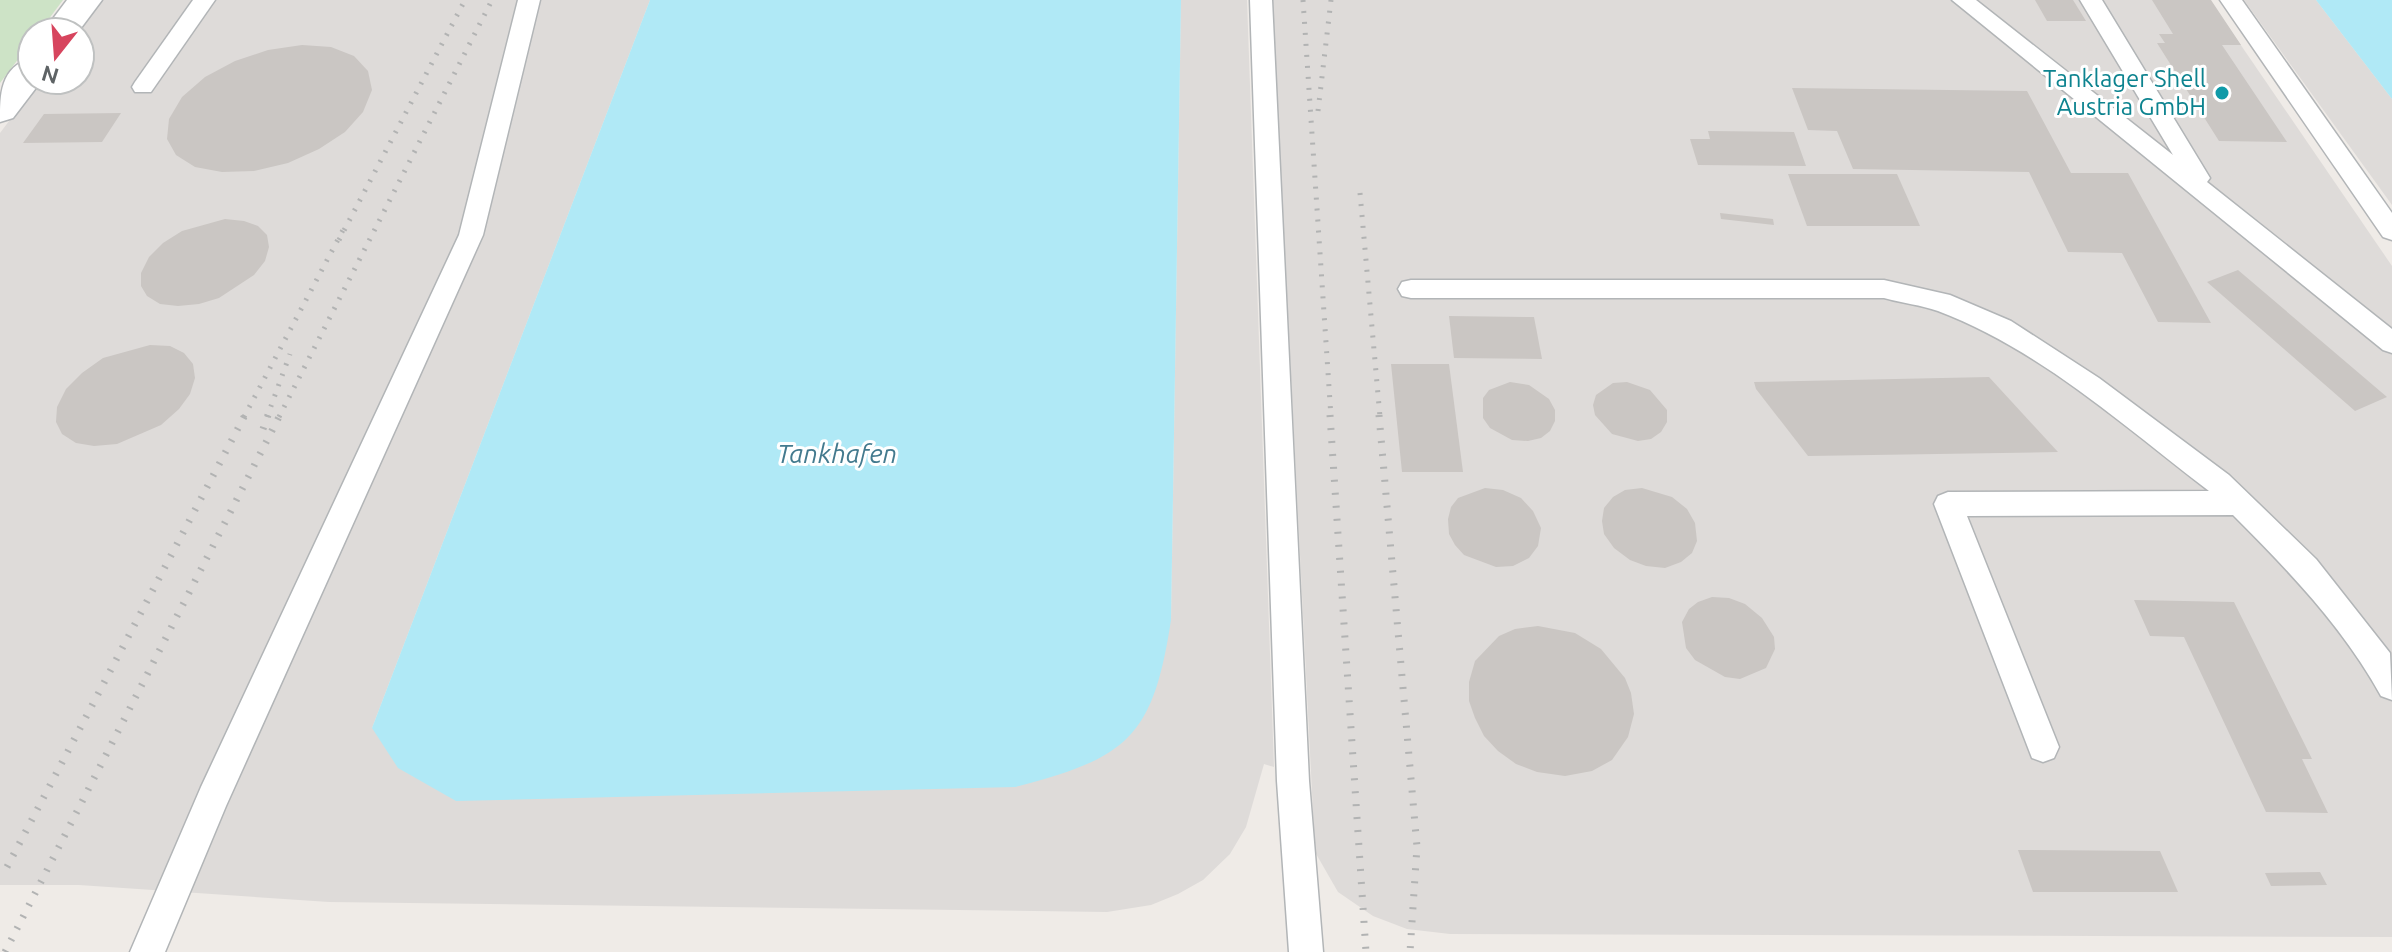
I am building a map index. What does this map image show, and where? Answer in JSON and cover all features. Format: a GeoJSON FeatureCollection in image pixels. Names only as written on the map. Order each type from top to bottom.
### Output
{"type":"FeatureCollection","features":[{"type":"Feature","properties":{"kind":"street"},"geometry":{"type":"LineString","coordinates":[[72,16],[85,0]]}},
{"type":"Feature","properties":{"kind":"street"},"geometry":{"type":"LineString","coordinates":[[0,110],[16,90]]}},
{"type":"Feature","properties":{"kind":"lane"},"geometry":{"type":"LineString","coordinates":[[143,87],[204,0]]}},
{"type":"Feature","properties":{"kind":"lane"},"geometry":{"type":"LineString","coordinates":[[147,952],[213,798],[471,235],[529,0]]}},
{"type":"Feature","properties":{"kind":"lane"},"geometry":{"type":"LineString","coordinates":[[1261,0],[1293,781],[1306,952]]}},
{"type":"Feature","properties":{"kind":"lane"},"geometry":{"type":"LineString","coordinates":[[1963,0],[2392,343]]}},
{"type":"Feature","properties":{"kind":"lane"},"geometry":{"type":"LineString","coordinates":[[2091,0],[2209,196]]}},
{"type":"Feature","properties":{"kind":"lane"},"geometry":{"type":"LineString","coordinates":[[2231,0],[2392,231]]}},
{"type":"Feature","properties":{"kind":"lane"},"geometry":{"type":"LineString","coordinates":[[1411,289],[1884,289],[1941,302],[2002,328],[2090,385],[2219,483],[2306,568],[2379,663],[2392,686]]}},
{"type":"Feature","properties":{"kind":"lane"},"geometry":{"type":"LineString","coordinates":[[2043,747],[1948,504],[2240,503]]}},
{"type":"Feature","properties":{"kind":"shaded area"},"geometry":{"type":"Polygon","coordinates":[[[102,0],[650,0],[372,728],[1171,620],[1181,0],[1247,0],[1274,767],[1264,764],[1246,827],[1230,854],[1203,880],[1178,894],[1151,905],[1107,912],[329,902],[79,885],[0,885],[0,133],[28,96],[96,96],[96,16],[90,16],[102,0]]]}},
{"type":"Feature","properties":{"kind":"shaded area"},"geometry":{"type":"Polygon","coordinates":[[[1272,0],[2210,0],[2392,266],[2392,937],[1450,934],[1407,929],[1373,916],[1338,892],[1315,852],[1272,0]]]}},
{"type":"Feature","properties":{"kind":"shaded area"},"geometry":{"type":"Polygon","coordinates":[[[2244,0],[2316,0],[2392,99],[2392,205],[2244,0]]]}},
{"type":"Feature","properties":{"kind":"green space"},"geometry":{"type":"Polygon","coordinates":[[[0,0],[63,0],[51,16],[16,16],[16,62],[0,83],[0,0]]]}},
{"type":"Feature","properties":{"kind":"water","name":"Tankhafen"},"geometry":{"type":"Polygon","coordinates":[[[650,0],[1181,0],[1171,620],[1164,660],[1144,717],[1129,736],[1109,752],[1085,765],[1015,787],[456,801],[398,768],[372,728],[650,0]]]}},
{"type":"Feature","properties":{"kind":"water"},"geometry":{"type":"Polygon","coordinates":[[[2316,0],[2392,0],[2392,99],[2316,0]]]}},
{"type":"Feature","properties":{"kind":"building"},"geometry":{"type":"Polygon","coordinates":[[[2035,0],[2073,0],[2086,21],[2047,21],[2035,0]]]}},
{"type":"Feature","properties":{"kind":"building","name":"Tanklager Shell Austria GmbH"},"geometry":{"type":"Polygon","coordinates":[[[2152,0],[2211,0],[2241,45],[2222,45],[2287,142],[2219,141],[2157,43],[2165,43],[2159,34],[2173,34],[2152,0]]]}},
{"type":"Feature","properties":{"kind":"building"},"geometry":{"type":"Polygon","coordinates":[[[302,45],[331,47],[354,56],[368,71],[372,90],[363,112],[345,132],[319,149],[288,163],[254,171],[222,172],[195,167],[176,155],[167,139],[169,119],[182,97],[205,77],[235,61],[268,50],[302,45]]]}},
{"type":"Feature","properties":{"kind":"building"},"geometry":{"type":"Polygon","coordinates":[[[1792,88],[2027,91],[2071,173],[2128,173],[2211,323],[2158,322],[2122,253],[2068,252],[2029,172],[1853,169],[1837,131],[1808,130],[1792,88]]]}},
{"type":"Feature","properties":{"kind":"building"},"geometry":{"type":"Polygon","coordinates":[[[121,113],[102,142],[23,143],[44,114],[121,113]]]}},
{"type":"Feature","properties":{"kind":"building"},"geometry":{"type":"Polygon","coordinates":[[[1708,131],[1794,132],[1806,166],[1698,165],[1690,139],[1710,139],[1708,131]]]}},
{"type":"Feature","properties":{"kind":"building"},"geometry":{"type":"Polygon","coordinates":[[[1788,174],[1897,174],[1920,226],[1807,226],[1788,174]]]}},
{"type":"Feature","properties":{"kind":"building"},"geometry":{"type":"Polygon","coordinates":[[[1720,213],[1773,219],[1774,225],[1721,219],[1720,213]]]}},
{"type":"Feature","properties":{"kind":"building"},"geometry":{"type":"Polygon","coordinates":[[[225,219],[258,226],[267,235],[269,247],[265,261],[254,275],[219,298],[199,304],[160,304],[147,296],[141,286],[141,273],[149,257],[163,243],[182,231],[225,219]]]}},
{"type":"Feature","properties":{"kind":"building"},"geometry":{"type":"Polygon","coordinates":[[[2238,270],[2387,397],[2355,411],[2207,282],[2238,270]]]}},
{"type":"Feature","properties":{"kind":"building"},"geometry":{"type":"Polygon","coordinates":[[[1449,316],[1534,317],[1542,359],[1454,358],[1449,316]]]}},
{"type":"Feature","properties":{"kind":"building"},"geometry":{"type":"Polygon","coordinates":[[[150,345],[170,346],[184,353],[193,364],[195,378],[190,394],[179,409],[161,425],[117,444],[94,446],[76,443],[62,434],[56,422],[57,407],[66,389],[103,358],[150,345]]]}},
{"type":"Feature","properties":{"kind":"building"},"geometry":{"type":"Polygon","coordinates":[[[1391,364],[1449,364],[1463,472],[1402,472],[1391,364]]]}},
{"type":"Feature","properties":{"kind":"building"},"geometry":{"type":"Polygon","coordinates":[[[1989,377],[2058,452],[1808,456],[1756,389],[1754,382],[1989,377]]]}},
{"type":"Feature","properties":{"kind":"building"},"geometry":{"type":"Polygon","coordinates":[[[1510,382],[1529,385],[1549,399],[1555,410],[1555,421],[1550,431],[1541,438],[1512,440],[1490,428],[1483,418],[1483,398],[1489,390],[1510,382]]]}},
{"type":"Feature","properties":{"kind":"building"},"geometry":{"type":"Polygon","coordinates":[[[1627,382],[1650,390],[1667,410],[1667,422],[1661,432],[1651,439],[1638,441],[1612,434],[1595,415],[1593,405],[1596,395],[1613,383],[1627,382]]]}},
{"type":"Feature","properties":{"kind":"building"},"geometry":{"type":"Polygon","coordinates":[[[1485,488],[1503,490],[1521,498],[1533,511],[1541,528],[1538,546],[1529,558],[1513,566],[1496,567],[1464,555],[1449,534],[1451,507],[1458,498],[1485,488]]]}},
{"type":"Feature","properties":{"kind":"building"},"geometry":{"type":"Polygon","coordinates":[[[1642,488],[1672,497],[1687,509],[1695,523],[1697,541],[1692,553],[1681,562],[1665,568],[1646,566],[1630,560],[1614,548],[1604,534],[1604,508],[1613,497],[1625,490],[1642,488]]]}},
{"type":"Feature","properties":{"kind":"building"},"geometry":{"type":"Polygon","coordinates":[[[1712,597],[1729,598],[1745,604],[1762,618],[1774,637],[1775,649],[1766,668],[1740,679],[1725,677],[1695,660],[1686,648],[1682,622],[1689,609],[1712,597]]]}},
{"type":"Feature","properties":{"kind":"building"},"geometry":{"type":"Polygon","coordinates":[[[2134,600],[2234,602],[2312,759],[2302,759],[2328,813],[2266,812],[2184,637],[2150,636],[2134,600]]]}},
{"type":"Feature","properties":{"kind":"building"},"geometry":{"type":"Polygon","coordinates":[[[1538,626],[1575,633],[1601,649],[1625,678],[1631,693],[1634,714],[1628,737],[1612,760],[1592,771],[1565,776],[1537,772],[1516,764],[1484,736],[1475,718],[1469,701],[1469,682],[1475,661],[1499,636],[1515,629],[1538,626]]]}},
{"type":"Feature","properties":{"kind":"building"},"geometry":{"type":"Polygon","coordinates":[[[2018,850],[2160,851],[2178,892],[2033,892],[2018,850]]]}},
{"type":"Feature","properties":{"kind":"building"},"geometry":{"type":"Polygon","coordinates":[[[2320,872],[2327,885],[2271,886],[2265,873],[2320,872]]]}},
{"type":"Feature","properties":{"kind":"railway"},"geometry":{"type":"LineString","coordinates":[[339,240],[465,0]]}},
{"type":"Feature","properties":{"kind":"railway"},"geometry":{"type":"LineString","coordinates":[[279,417],[492,0]]}},
{"type":"Feature","properties":{"kind":"railway"},"geometry":{"type":"LineString","coordinates":[[1303,0],[1331,417]]}},
{"type":"Feature","properties":{"kind":"railway"},"geometry":{"type":"LineString","coordinates":[[1318,111],[1331,0]]}},
{"type":"Feature","properties":{"kind":"railway"},"geometry":{"type":"LineString","coordinates":[[1360,193],[1380,417]]}},
{"type":"Feature","properties":{"kind":"railway"},"geometry":{"type":"LineString","coordinates":[[244,417],[343,230]]}},
{"type":"Feature","properties":{"kind":"railway"},"geometry":{"type":"LineString","coordinates":[[267,417],[290,354]]}},
{"type":"Feature","properties":{"kind":"railway"},"geometry":{"type":"LineString","coordinates":[[7,867],[245,415]]}},
{"type":"Feature","properties":{"kind":"railway"},"geometry":{"type":"LineString","coordinates":[[263,429],[268,415]]}},
{"type":"Feature","properties":{"kind":"railway"},"geometry":{"type":"LineString","coordinates":[[5,952],[280,415]]}},
{"type":"Feature","properties":{"kind":"railway"},"geometry":{"type":"LineString","coordinates":[[1330,415],[1366,952]]}},
{"type":"Feature","properties":{"kind":"railway"},"geometry":{"type":"LineString","coordinates":[[1379,415],[1417,847],[1410,952]]}},
{"type":"Feature","properties":{"kind":"place","name":"Tanklager Shell Austria GmbH"},"geometry":{"type":"Point","coordinates":[2222,93]}}]}
